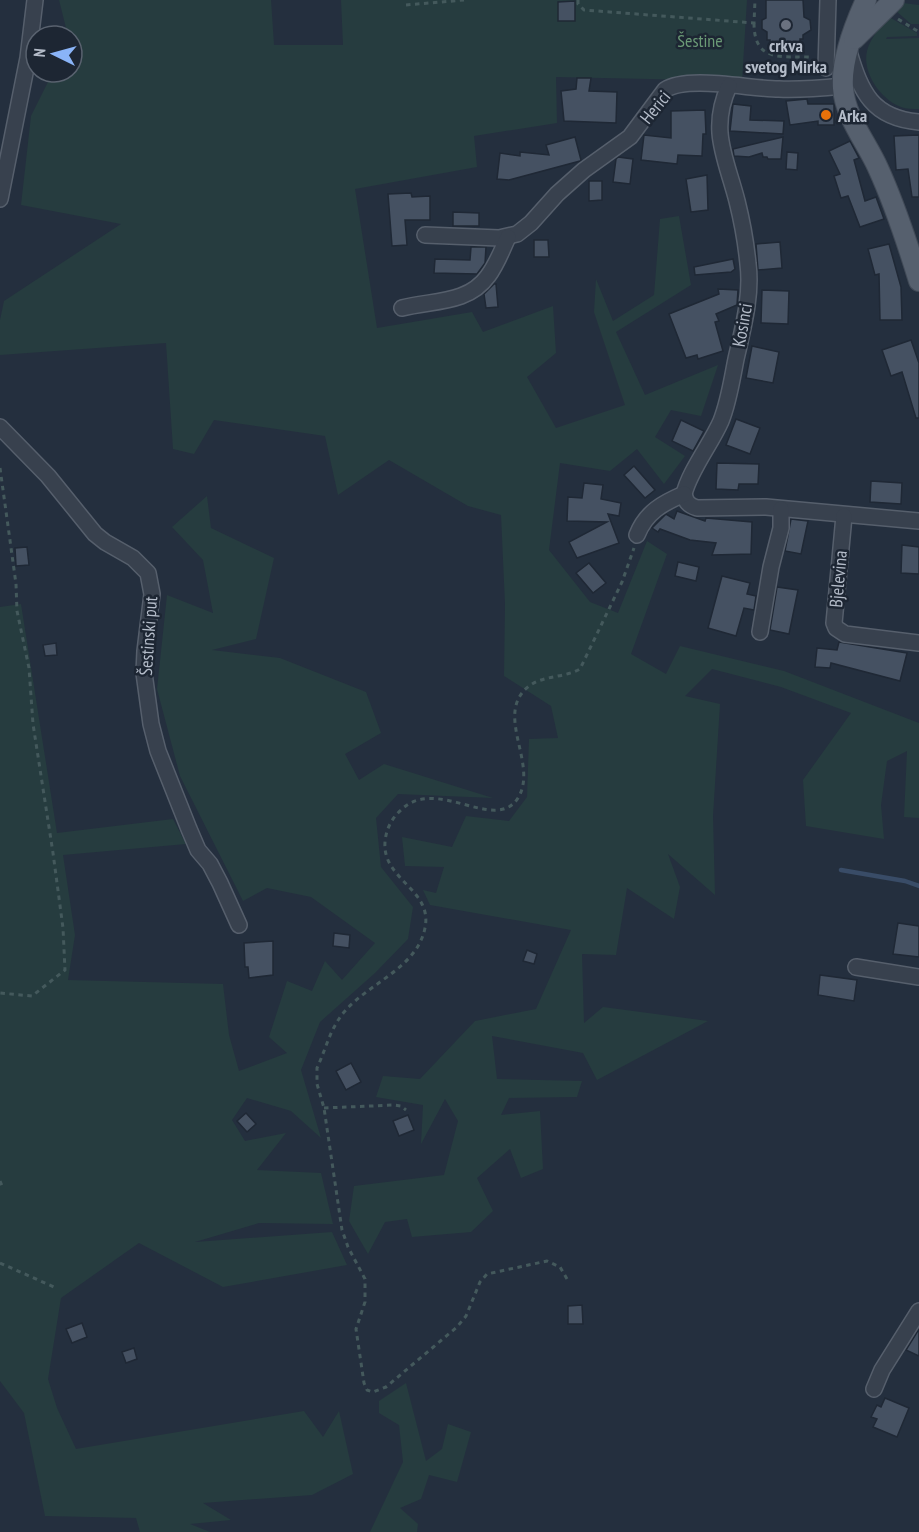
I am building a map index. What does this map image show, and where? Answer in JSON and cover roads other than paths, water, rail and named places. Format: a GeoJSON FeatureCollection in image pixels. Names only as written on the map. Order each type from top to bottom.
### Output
{"type":"FeatureCollection","features":[{"type":"Feature","properties":{"kind":"main road"},"geometry":{"type":"LineString","coordinates":[[866,0],[850,47],[843,86],[848,109],[874,158],[899,218],[919,281]]}},
{"type":"Feature","properties":{"kind":"main road"},"geometry":{"type":"LineString","coordinates":[[850,47],[893,8]]}},
{"type":"Feature","properties":{"kind":"street"},"geometry":{"type":"LineString","coordinates":[[0,199],[28,58],[35,0]]}},
{"type":"Feature","properties":{"kind":"street"},"geometry":{"type":"LineString","coordinates":[[826,62],[828,0]]}},
{"type":"Feature","properties":{"kind":"street"},"geometry":{"type":"LineString","coordinates":[[850,47],[857,81],[873,103],[891,116],[919,122]]}},
{"type":"Feature","properties":{"kind":"street","name":"Herici"},"geometry":{"type":"LineString","coordinates":[[508,237],[525,229],[571,182],[630,137],[665,90],[671,86],[691,83],[777,89],[843,86]]}},
{"type":"Feature","properties":{"kind":"street","name":"Kosinci"},"geometry":{"type":"LineString","coordinates":[[684,494],[726,407],[749,288],[749,268],[741,219],[719,139],[721,111],[729,86]]}},
{"type":"Feature","properties":{"kind":"street"},"geometry":{"type":"LineString","coordinates":[[402,308],[454,299],[476,288],[488,277],[508,237],[425,235]]}},
{"type":"Feature","properties":{"kind":"street","name":"Šestinski put"},"geometry":{"type":"LineString","coordinates":[[0,427],[48,476],[95,534],[133,558],[148,573],[152,594],[144,673],[151,724],[158,751],[198,850],[210,864],[239,925]]}},
{"type":"Feature","properties":{"kind":"street"},"geometry":{"type":"LineString","coordinates":[[637,534],[651,512],[669,500],[684,494],[686,502],[697,508],[781,508],[844,516],[919,521]]}},
{"type":"Feature","properties":{"kind":"street"},"geometry":{"type":"LineString","coordinates":[[760,632],[771,567],[781,528],[781,508]]}},
{"type":"Feature","properties":{"kind":"street","name":"Bjelevina"},"geometry":{"type":"LineString","coordinates":[[844,516],[834,623],[836,628],[845,634],[919,643]]}},
{"type":"Feature","properties":{"kind":"street"},"geometry":{"type":"LineString","coordinates":[[856,968],[919,977]]}},
{"type":"Feature","properties":{"kind":"street"},"geometry":{"type":"LineString","coordinates":[[874,1389],[882,1370],[919,1311]]}},
{"type":"Feature","properties":{"kind":"waterway"},"geometry":{"type":"LineString","coordinates":[[841,870],[905,881],[919,886]]}},
{"type":"Feature","properties":{"kind":"place","name":"crkva svetog Mirka"},"geometry":{"type":"Point","coordinates":[786,25]}},
{"type":"Feature","properties":{"kind":"place","name":"Arka"},"geometry":{"type":"Point","coordinates":[826,115]}},
{"type":"Feature","properties":{"kind":"park label","name":"Šestine"},"geometry":{"type":"Point","coordinates":[700,40]}}]}
